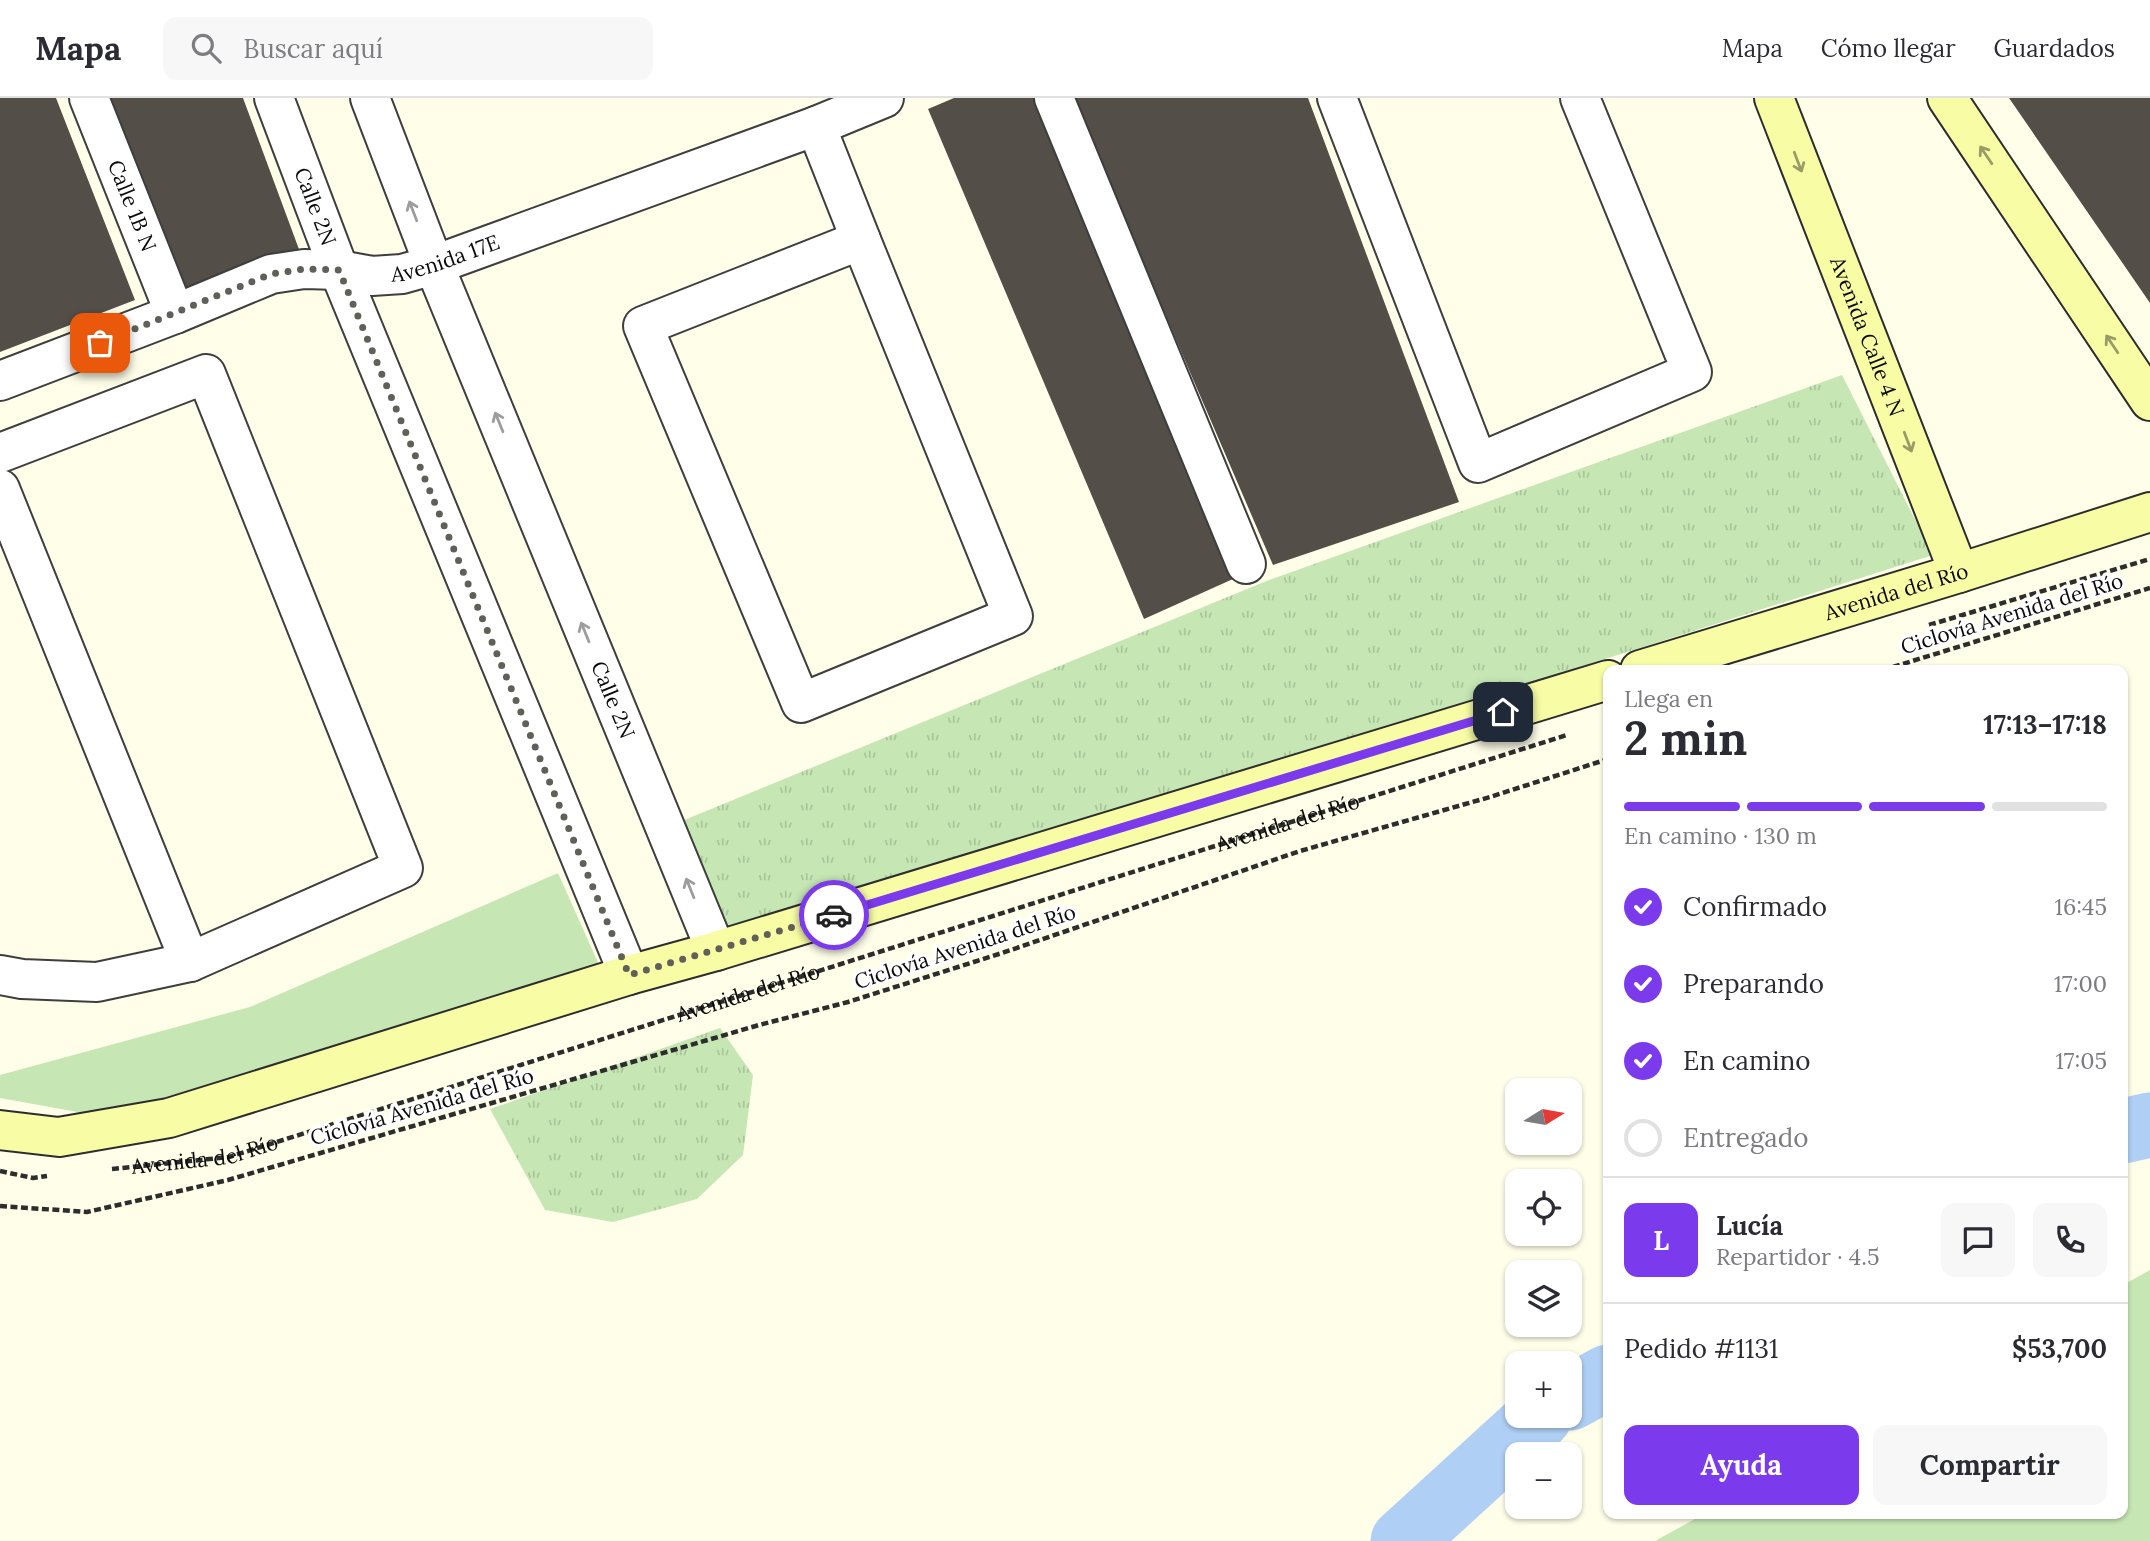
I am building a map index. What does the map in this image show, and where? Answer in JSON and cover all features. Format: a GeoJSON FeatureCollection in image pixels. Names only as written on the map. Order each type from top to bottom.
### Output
{"type":"FeatureCollection","features":[{"type":"Feature","properties":{"kind":"main road","name":"Avenida Calle 4 N"},"geometry":{"type":"LineString","coordinates":[[1774,98],[1959,573]]}},
{"type":"Feature","properties":{"kind":"main road"},"geometry":{"type":"LineString","coordinates":[[1947,98],[2150,401]]}},
{"type":"Feature","properties":{"kind":"main road","name":"Avenida del Río"},"geometry":{"type":"LineString","coordinates":[[1656,665],[2150,512]]}},
{"type":"Feature","properties":{"kind":"main road","name":"Avenida del Río"},"geometry":{"type":"LineString","coordinates":[[0,1130],[59,1137],[169,1118],[629,975],[716,951],[1603,682]]}},
{"type":"Feature","properties":{"kind":"street","name":"Calle 1B N"},"geometry":{"type":"LineString","coordinates":[[89,98],[175,314]]}},
{"type":"Feature","properties":{"kind":"street","name":"Calle 2N"},"geometry":{"type":"LineString","coordinates":[[274,98],[339,270],[629,975]]}},
{"type":"Feature","properties":{"kind":"street","name":"Calle 2N"},"geometry":{"type":"LineString","coordinates":[[370,98],[434,265],[716,951]]}},
{"type":"Feature","properties":{"kind":"street","name":"Avenida 17E"},"geometry":{"type":"LineString","coordinates":[[0,381],[271,274],[304,269],[339,270],[372,276],[402,274],[434,265],[816,126],[884,98]]}},
{"type":"Feature","properties":{"kind":"street"},"geometry":{"type":"LineString","coordinates":[[1054,98],[1247,564]]}},
{"type":"Feature","properties":{"kind":"street"},"geometry":{"type":"LineString","coordinates":[[1337,98],[1478,463],[1692,372],[1580,98]]}},
{"type":"Feature","properties":{"kind":"street"},"geometry":{"type":"LineString","coordinates":[[816,126],[862,240],[1013,616],[801,703],[643,326],[862,240]]}},
{"type":"Feature","properties":{"kind":"street"},"geometry":{"type":"LineString","coordinates":[[0,453],[206,374],[403,868],[190,962],[97,982],[22,979],[0,975]]}},
{"type":"Feature","properties":{"kind":"street"},"geometry":{"type":"LineString","coordinates":[[0,489],[190,962]]}},
{"type":"Feature","properties":{"kind":"path","name":"Avenida del Río"},"geometry":{"type":"LineString","coordinates":[[1924,627],[2150,559]]}},
{"type":"Feature","properties":{"kind":"path","name":"Ciclovía Avenida del Río"},"geometry":{"type":"LineString","coordinates":[[1899,665],[2150,588]]}},
{"type":"Feature","properties":{"kind":"path","name":"Avenida del Río"},"geometry":{"type":"LineString","coordinates":[[111,1170],[229,1157],[1569,735]]}},
{"type":"Feature","properties":{"kind":"path","name":"Ciclovía Avenida del Río"},"geometry":{"type":"LineString","coordinates":[[0,1206],[87,1212],[228,1181],[746,1029],[848,1002],[1002,953],[1300,851],[1490,797],[1603,761]]}},
{"type":"Feature","properties":{"kind":"path"},"geometry":{"type":"LineString","coordinates":[[0,1171],[33,1178],[59,1175]]}},
{"type":"Feature","properties":{"kind":"green space"},"geometry":{"type":"Polygon","coordinates":[[[1842,375],[1933,555],[722,939],[672,825],[1269,580],[1842,375]]]}},
{"type":"Feature","properties":{"kind":"green space"},"geometry":{"type":"Polygon","coordinates":[[[558,873],[604,976],[208,1099],[100,1116],[0,1098],[0,1075],[250,1007],[558,873]]]}},
{"type":"Feature","properties":{"kind":"green space"},"geometry":{"type":"Polygon","coordinates":[[[720,1028],[753,1075],[743,1155],[697,1199],[613,1222],[545,1210],[490,1109],[720,1028]]]}},
{"type":"Feature","properties":{"kind":"green space"},"geometry":{"type":"Polygon","coordinates":[[[2150,1270],[2150,1541],[1655,1541],[1695,1519],[2128,1519],[2128,1282],[2150,1270]]]}},
{"type":"Feature","properties":{"kind":"building"},"geometry":{"type":"Polygon","coordinates":[[[0,98],[56,98],[135,300],[0,352],[0,98]]]}},
{"type":"Feature","properties":{"kind":"building"},"geometry":{"type":"Polygon","coordinates":[[[110,98],[243,98],[300,252],[186,295],[110,98]]]}},
{"type":"Feature","properties":{"kind":"building"},"geometry":{"type":"Polygon","coordinates":[[[954,98],[1034,98],[1233,579],[1144,619],[928,109],[954,98]]]}},
{"type":"Feature","properties":{"kind":"building"},"geometry":{"type":"Polygon","coordinates":[[[1072,98],[1308,98],[1459,502],[1273,565],[1072,98]]]}},
{"type":"Feature","properties":{"kind":"building"},"geometry":{"type":"Polygon","coordinates":[[[2009,98],[2150,98],[2150,303],[2009,98]]]}},
{"type":"Feature","properties":{"kind":"waterway"},"geometry":{"type":"LineString","coordinates":[[2128,1130],[2150,1125]]}},
{"type":"Feature","properties":{"kind":"waterway"},"geometry":{"type":"LineString","coordinates":[[1582,1391],[1603,1380]]}},
{"type":"Feature","properties":{"kind":"waterway"},"geometry":{"type":"LineString","coordinates":[[1403,1541],[1527,1428]]}},
{"type":"Feature","properties":{"kind":"way so far"},"geometry":{"type":"LineString","coordinates":[[100,343],[271,274],[304,269],[339,270],[629,975],[834,915]]}},
{"type":"Feature","properties":{"kind":"route"},"geometry":{"type":"LineString","coordinates":[[834,915],[1503,712]]}}]}
